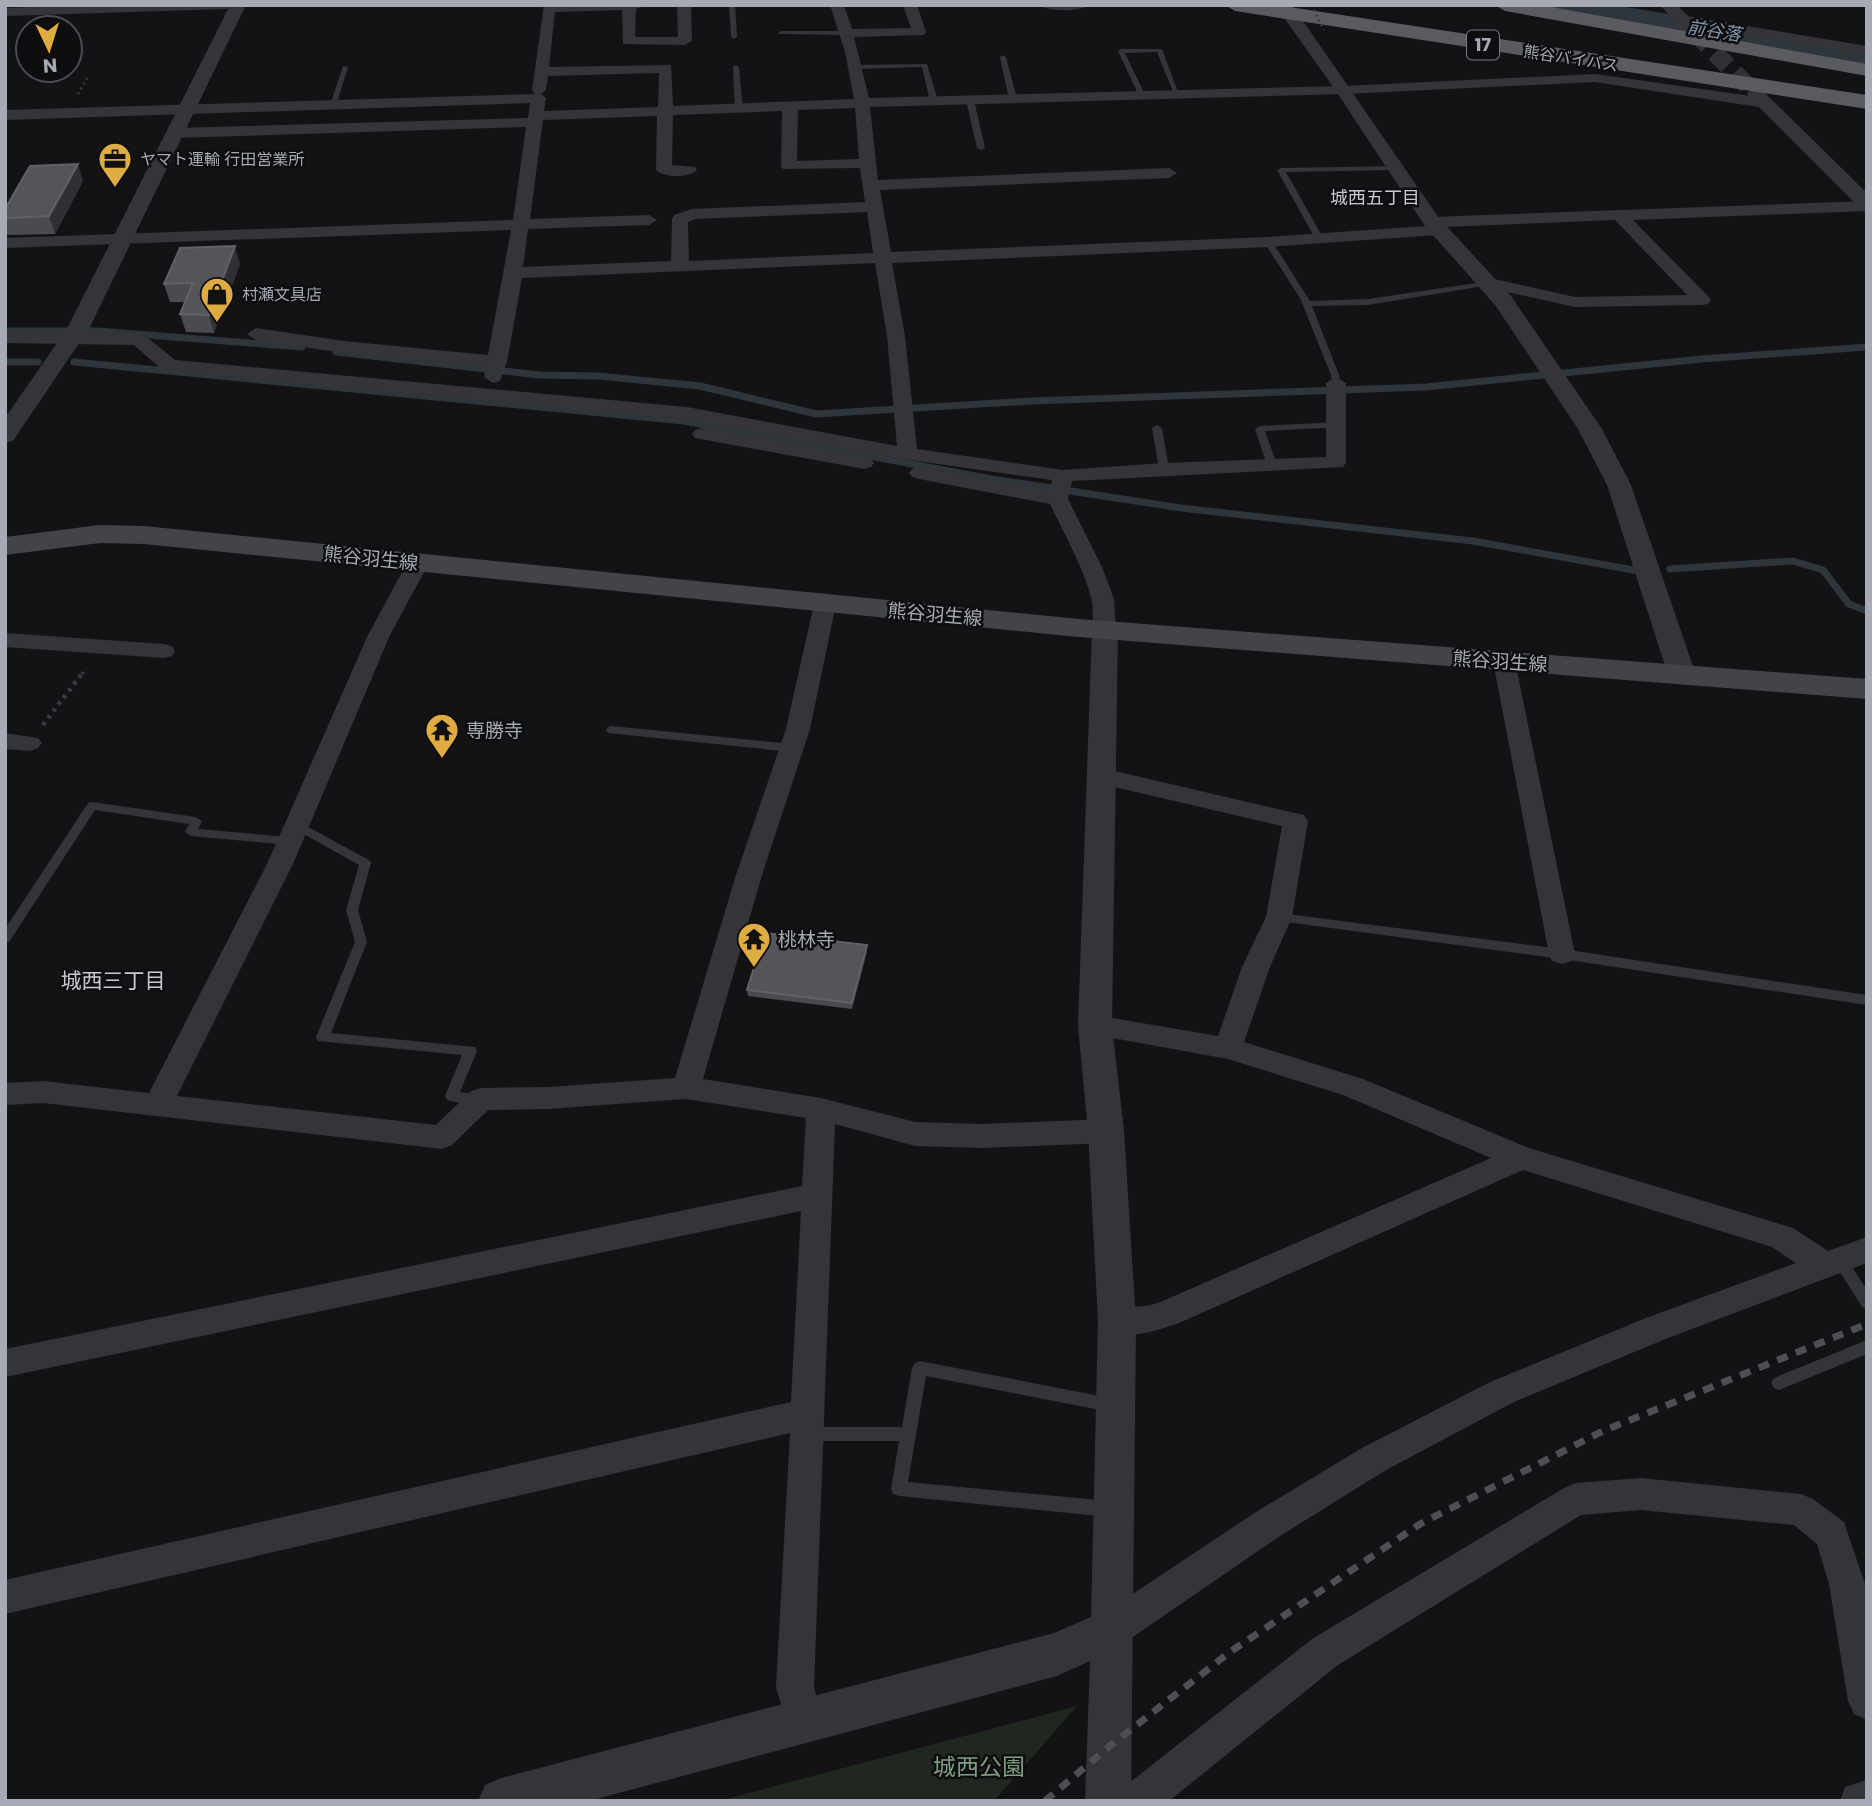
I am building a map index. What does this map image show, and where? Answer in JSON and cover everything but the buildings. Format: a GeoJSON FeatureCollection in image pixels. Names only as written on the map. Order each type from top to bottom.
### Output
{"type":"FeatureCollection","features":[{"type":"Feature","properties":{"kind":"highway","name":"熊谷バイパス"},"geometry":{"type":"LineString","coordinates":[[1235,5],[1287,10],[1452,41],[1867,102]]}},
{"type":"Feature","properties":{"kind":"highway","name":"17"},"geometry":{"type":"LineString","coordinates":[[1368,5],[1383,17],[1408,28],[1441,35],[1452,41]]}},
{"type":"Feature","properties":{"kind":"highway","name":"17"},"geometry":{"type":"LineString","coordinates":[[1505,5],[1867,70]]}},
{"type":"Feature","properties":{"kind":"main road","name":"熊谷羽生線"},"geometry":{"type":"LineString","coordinates":[[5,546],[53,538],[144,535],[1105,630],[1867,690]]}},
{"type":"Feature","properties":{"kind":"street"},"geometry":{"type":"LineString","coordinates":[[5,12],[226,5]]}},
{"type":"Feature","properties":{"kind":"street"},"geometry":{"type":"LineString","coordinates":[[5,436],[75,333],[238,5]]}},
{"type":"Feature","properties":{"kind":"street"},"geometry":{"type":"LineString","coordinates":[[480,401],[497,367],[514,273],[550,7],[641,5]]}},
{"type":"Feature","properties":{"kind":"street"},"geometry":{"type":"LineString","coordinates":[[629,6],[628,41],[685,41],[684,5]]}},
{"type":"Feature","properties":{"kind":"street"},"geometry":{"type":"LineString","coordinates":[[837,5],[855,67],[862,103],[867,163],[896,337],[907,449],[904,453]]}},
{"type":"Feature","properties":{"kind":"street"},"geometry":{"type":"LineString","coordinates":[[846,33],[919,32],[910,5]]}},
{"type":"Feature","properties":{"kind":"street"},"geometry":{"type":"LineString","coordinates":[[1047,5],[1082,5]]}},
{"type":"Feature","properties":{"kind":"street"},"geometry":{"type":"LineString","coordinates":[[1668,5],[1695,33]]}},
{"type":"Feature","properties":{"kind":"street"},"geometry":{"type":"LineString","coordinates":[[1287,10],[1345,90],[1435,226],[1490,284],[1590,429],[1619,485],[1682,675]]}},
{"type":"Feature","properties":{"kind":"street"},"geometry":{"type":"LineString","coordinates":[[1681,20],[1867,50]]}},
{"type":"Feature","properties":{"kind":"street"},"geometry":{"type":"LineString","coordinates":[[541,72],[666,68],[664,170],[689,170]]}},
{"type":"Feature","properties":{"kind":"street"},"geometry":{"type":"LineString","coordinates":[[174,133],[862,103],[1345,90],[1595,78],[1760,99],[1867,205]]}},
{"type":"Feature","properties":{"kind":"street"},"geometry":{"type":"LineString","coordinates":[[5,115],[538,98]]}},
{"type":"Feature","properties":{"kind":"street"},"geometry":{"type":"LineString","coordinates":[[790,108],[789,166],[867,163]]}},
{"type":"Feature","properties":{"kind":"street"},"geometry":{"type":"LineString","coordinates":[[871,185],[1169,173]]}},
{"type":"Feature","properties":{"kind":"street"},"geometry":{"type":"LineString","coordinates":[[514,273],[1268,242],[1435,226],[1867,205]]}},
{"type":"Feature","properties":{"kind":"street"},"geometry":{"type":"LineString","coordinates":[[680,267],[680,219],[692,214],[875,207]]}},
{"type":"Feature","properties":{"kind":"street"},"geometry":{"type":"LineString","coordinates":[[1490,284],[1575,302],[1702,300],[1620,216]]}},
{"type":"Feature","properties":{"kind":"street"},"geometry":{"type":"LineString","coordinates":[[5,243],[649,220]]}},
{"type":"Feature","properties":{"kind":"street"},"geometry":{"type":"LineString","coordinates":[[5,337],[75,333],[137,340],[143,342],[158,360],[171,365],[480,401],[1060,488],[1164,469],[1336,463],[1336,391]]}},
{"type":"Feature","properties":{"kind":"street"},"geometry":{"type":"LineString","coordinates":[[256,334],[497,367]]}},
{"type":"Feature","properties":{"kind":"street"},"geometry":{"type":"LineString","coordinates":[[261,389],[687,413],[904,453],[1060,488]]}},
{"type":"Feature","properties":{"kind":"street"},"geometry":{"type":"LineString","coordinates":[[1060,488],[1103,599],[1105,630],[1095,1026],[1106,1131],[1117,1321],[1108,1801]]}},
{"type":"Feature","properties":{"kind":"street"},"geometry":{"type":"LineString","coordinates":[[163,1094],[293,833],[379,635],[418,563]]}},
{"type":"Feature","properties":{"kind":"street"},"geometry":{"type":"LineString","coordinates":[[686,1087],[749,875],[792,748],[825,604]]}},
{"type":"Feature","properties":{"kind":"street"},"geometry":{"type":"LineString","coordinates":[[5,640],[164,651]]}},
{"type":"Feature","properties":{"kind":"street"},"geometry":{"type":"LineString","coordinates":[[1504,662],[1562,954]]}},
{"type":"Feature","properties":{"kind":"street"},"geometry":{"type":"LineString","coordinates":[[5,741],[30,743]]}},
{"type":"Feature","properties":{"kind":"street"},"geometry":{"type":"LineString","coordinates":[[1102,776],[1296,821],[1279,916],[1256,967],[1228,1048]]}},
{"type":"Feature","properties":{"kind":"street"},"geometry":{"type":"LineString","coordinates":[[1095,1026],[1228,1048],[1353,1087],[1521,1158],[1782,1237],[1844,1259]]}},
{"type":"Feature","properties":{"kind":"street"},"geometry":{"type":"LineString","coordinates":[[5,1094],[163,1094],[442,1137],[481,1099],[548,1098],[686,1087],[821,1109],[915,1134],[982,1136],[1106,1131]]}},
{"type":"Feature","properties":{"kind":"street"},"geometry":{"type":"LineString","coordinates":[[803,1722],[795,1687],[821,1109]]}},
{"type":"Feature","properties":{"kind":"street"},"geometry":{"type":"LineString","coordinates":[[1117,1321],[1148,1320],[1168,1313],[1521,1158]]}},
{"type":"Feature","properties":{"kind":"street"},"geometry":{"type":"LineString","coordinates":[[5,1363],[815,1196]]}},
{"type":"Feature","properties":{"kind":"street"},"geometry":{"type":"LineString","coordinates":[[501,1801],[1057,1654],[1111,1630],[1268,1524],[1374,1458],[1502,1392],[1657,1328],[1844,1259]]}},
{"type":"Feature","properties":{"kind":"street"},"geometry":{"type":"LineString","coordinates":[[5,1597],[805,1424]]}},
{"type":"Feature","properties":{"kind":"street"},"geometry":{"type":"LineString","coordinates":[[1138,1801],[1325,1652],[1576,1499],[1641,1494],[1801,1510],[1832,1534],[1847,1584],[1865,1683]]}},
{"type":"Feature","properties":{"kind":"street"},"geometry":{"type":"LineString","coordinates":[[1859,1801],[1867,1799]]}},
{"type":"Feature","properties":{"kind":"lane"},"geometry":{"type":"LineString","coordinates":[[732,5],[734,37]]}},
{"type":"Feature","properties":{"kind":"lane"},"geometry":{"type":"LineString","coordinates":[[780,33],[846,33]]}},
{"type":"Feature","properties":{"kind":"lane"},"geometry":{"type":"LineString","coordinates":[[1141,95],[1121,51],[1160,50],[1177,94]]}},
{"type":"Feature","properties":{"kind":"lane"},"geometry":{"type":"LineString","coordinates":[[1003,57],[1013,99]]}},
{"type":"Feature","properties":{"kind":"lane"},"geometry":{"type":"LineString","coordinates":[[855,67],[925,65],[934,101]]}},
{"type":"Feature","properties":{"kind":"lane"},"geometry":{"type":"LineString","coordinates":[[332,106],[345,67]]}},
{"type":"Feature","properties":{"kind":"lane"},"geometry":{"type":"LineString","coordinates":[[736,67],[738,110]]}},
{"type":"Feature","properties":{"kind":"lane"},"geometry":{"type":"LineString","coordinates":[[970,100],[981,148]]}},
{"type":"Feature","properties":{"kind":"lane"},"geometry":{"type":"LineString","coordinates":[[1318,238],[1281,170],[1396,168]]}},
{"type":"Feature","properties":{"kind":"lane"},"geometry":{"type":"LineString","coordinates":[[1268,242],[1307,304],[1335,375],[1336,391]]}},
{"type":"Feature","properties":{"kind":"lane"},"geometry":{"type":"LineString","coordinates":[[1307,304],[1368,302],[1490,284]]}},
{"type":"Feature","properties":{"kind":"lane"},"geometry":{"type":"LineString","coordinates":[[1272,465],[1261,429],[1338,425]]}},
{"type":"Feature","properties":{"kind":"lane"},"geometry":{"type":"LineString","coordinates":[[1157,428],[1164,469]]}},
{"type":"Feature","properties":{"kind":"lane"},"geometry":{"type":"LineString","coordinates":[[611,730],[792,748]]}},
{"type":"Feature","properties":{"kind":"lane"},"geometry":{"type":"LineString","coordinates":[[5,939],[92,806],[196,821],[191,832],[293,833],[365,863],[352,911],[361,942],[323,1037],[470,1051],[452,1096],[481,1099]]}},
{"type":"Feature","properties":{"kind":"lane"},"geometry":{"type":"LineString","coordinates":[[1279,916],[1562,954],[1867,1000]]}},
{"type":"Feature","properties":{"kind":"lane"},"geometry":{"type":"LineString","coordinates":[[1844,1259],[1867,1303]]}},
{"type":"Feature","properties":{"kind":"lane"},"geometry":{"type":"LineString","coordinates":[[1779,1383],[1867,1347]]}},
{"type":"Feature","properties":{"kind":"lane"},"geometry":{"type":"LineString","coordinates":[[1113,1510],[899,1489],[920,1368],[1116,1406]]}},
{"type":"Feature","properties":{"kind":"lane"},"geometry":{"type":"LineString","coordinates":[[805,1424],[909,1434]]}},
{"type":"Feature","properties":{"kind":"path"},"geometry":{"type":"LineString","coordinates":[[1311,5],[1324,30]]}},
{"type":"Feature","properties":{"kind":"path"},"geometry":{"type":"LineString","coordinates":[[30,743],[102,647]]}},
{"type":"Feature","properties":{"kind":"green space","name":"城西公園"},"geometry":{"type":"Polygon","coordinates":[[[1077,1706],[994,1801],[719,1801],[1077,1706]]]}},
{"type":"Feature","properties":{"kind":"waterway","name":"前谷落"},"geometry":{"type":"LineString","coordinates":[[1561,5],[1867,56]]}},
{"type":"Feature","properties":{"kind":"waterway"},"geometry":{"type":"LineString","coordinates":[[5,331],[97,331],[302,347]]}},
{"type":"Feature","properties":{"kind":"waterway"},"geometry":{"type":"LineString","coordinates":[[336,352],[539,375],[598,376],[700,386],[816,414],[1032,401],[1426,387],[1702,359],[1867,347]]}},
{"type":"Feature","properties":{"kind":"waterway"},"geometry":{"type":"LineString","coordinates":[[5,362],[38,362]]}},
{"type":"Feature","properties":{"kind":"waterway"},"geometry":{"type":"LineString","coordinates":[[74,362],[684,421],[986,478],[1181,508],[1473,541],[1639,571]]}},
{"type":"Feature","properties":{"kind":"waterway"},"geometry":{"type":"LineString","coordinates":[[1670,569],[1793,561],[1823,570],[1849,604],[1867,611]]}},
{"type":"Feature","properties":{"kind":"tunnel"},"geometry":{"type":"LineString","coordinates":[[1695,33],[1756,94]]}},
{"type":"Feature","properties":{"kind":"railway"},"geometry":{"type":"LineString","coordinates":[[1045,1801],[1111,1745],[1230,1652],[1420,1524],[1603,1431],[1867,1324]]}},
{"type":"Feature","properties":{"kind":"place","name":"ヤマト運輸 行田営業所"},"geometry":{"type":"Point","coordinates":[115,189]}},
{"type":"Feature","properties":{"kind":"place","name":"村瀬文具店"},"geometry":{"type":"Point","coordinates":[217,324]}},
{"type":"Feature","properties":{"kind":"place","name":"専勝寺"},"geometry":{"type":"Point","coordinates":[442,760]}},
{"type":"Feature","properties":{"kind":"place","name":"桃林寺"},"geometry":{"type":"Point","coordinates":[754,969]}},
{"type":"Feature","properties":{"kind":"district","name":"城西五丁目"},"geometry":{"type":"Point","coordinates":[1375,198]}},
{"type":"Feature","properties":{"kind":"district","name":"城西三丁目"},"geometry":{"type":"Point","coordinates":[113,981]}}]}
